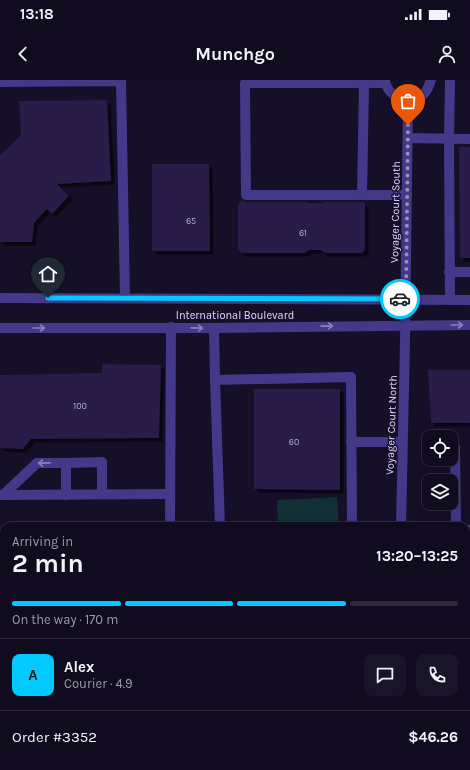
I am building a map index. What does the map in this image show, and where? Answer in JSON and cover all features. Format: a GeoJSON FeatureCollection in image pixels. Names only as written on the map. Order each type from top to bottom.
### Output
{"type":"FeatureCollection","features":[{"type":"Feature","properties":{"kind":"street"},"geometry":{"type":"LineString","coordinates":[[407,195],[246,195],[245,83],[364,83],[385,81],[390,91],[398,98],[408,100],[418,98],[424,94],[431,80]]}},
{"type":"Feature","properties":{"kind":"street"},"geometry":{"type":"LineString","coordinates":[[450,80],[450,300]]}},
{"type":"Feature","properties":{"kind":"street"},"geometry":{"type":"LineString","coordinates":[[0,82],[120,81],[125,298]]}},
{"type":"Feature","properties":{"kind":"street"},"geometry":{"type":"LineString","coordinates":[[362,195],[364,83]]}},
{"type":"Feature","properties":{"kind":"street","name":"Voyager Court South"},"geometry":{"type":"LineString","coordinates":[[406,324],[408,100]]}},
{"type":"Feature","properties":{"kind":"street"},"geometry":{"type":"LineString","coordinates":[[408,138],[470,139]]}},
{"type":"Feature","properties":{"kind":"street"},"geometry":{"type":"LineString","coordinates":[[449,272],[470,272]]}},
{"type":"Feature","properties":{"kind":"street","name":"International Boulevard"},"geometry":{"type":"LineString","coordinates":[[0,298],[470,300]]}},
{"type":"Feature","properties":{"kind":"street","name":"Voyager Court North"},"geometry":{"type":"LineString","coordinates":[[401,522],[406,324]]}},
{"type":"Feature","properties":{"kind":"street","name":"International Boulevard"},"geometry":{"type":"LineString","coordinates":[[0,328],[214,328],[470,324]]}},
{"type":"Feature","properties":{"kind":"street"},"geometry":{"type":"LineString","coordinates":[[170,522],[171,327]]}},
{"type":"Feature","properties":{"kind":"street"},"geometry":{"type":"LineString","coordinates":[[214,328],[214,380],[220,522]]}},
{"type":"Feature","properties":{"kind":"street"},"geometry":{"type":"LineString","coordinates":[[214,380],[351,377],[352,522]]}},
{"type":"Feature","properties":{"kind":"street"},"geometry":{"type":"LineString","coordinates":[[351,442],[402,442]]}},
{"type":"Feature","properties":{"kind":"street"},"geometry":{"type":"LineString","coordinates":[[1,495],[37,463],[66,462],[102,462],[102,494]]}},
{"type":"Feature","properties":{"kind":"street"},"geometry":{"type":"LineString","coordinates":[[66,462],[66,494]]}},
{"type":"Feature","properties":{"kind":"street"},"geometry":{"type":"LineString","coordinates":[[455,466],[456,522]]}},
{"type":"Feature","properties":{"kind":"street"},"geometry":{"type":"LineString","coordinates":[[1,495],[170,494]]}},
{"type":"Feature","properties":{"kind":"green space"},"geometry":{"type":"Polygon","coordinates":[[[337,497],[339,522],[278,522],[277,500],[337,497]]]}},
{"type":"Feature","properties":{"kind":"building"},"geometry":{"type":"Polygon","coordinates":[[[107,100],[111,181],[57,184],[69,196],[52,214],[47,209],[34,223],[32,242],[0,242],[0,155],[21,135],[19,101],[107,100]]]}},
{"type":"Feature","properties":{"kind":"building"},"geometry":{"type":"Polygon","coordinates":[[[459,147],[470,147],[470,258],[460,258],[459,147]]]}},
{"type":"Feature","properties":{"kind":"building"},"geometry":{"type":"Polygon","coordinates":[[[152,164],[209,164],[210,251],[152,251],[152,164]]]}},
{"type":"Feature","properties":{"kind":"building"},"geometry":{"type":"Polygon","coordinates":[[[242,200],[246,202],[363,202],[365,204],[365,250],[362,253],[325,253],[321,250],[309,250],[305,253],[242,253],[238,250],[238,204],[242,200]]]}},
{"type":"Feature","properties":{"kind":"building"},"geometry":{"type":"Polygon","coordinates":[[[102,364],[161,365],[159,438],[31,439],[23,449],[0,448],[0,375],[102,373],[102,364]]]}},
{"type":"Feature","properties":{"kind":"building"},"geometry":{"type":"Polygon","coordinates":[[[428,370],[470,370],[470,423],[431,423],[428,370]]]}},
{"type":"Feature","properties":{"kind":"building"},"geometry":{"type":"Polygon","coordinates":[[[254,389],[340,389],[340,490],[254,489],[254,389]]]}},
{"type":"Feature","properties":{"kind":"way so far"},"geometry":{"type":"LineString","coordinates":[[400,299],[406,299],[408,125]]}},
{"type":"Feature","properties":{"kind":"route"},"geometry":{"type":"LineString","coordinates":[[48,298],[400,299]]}}]}
